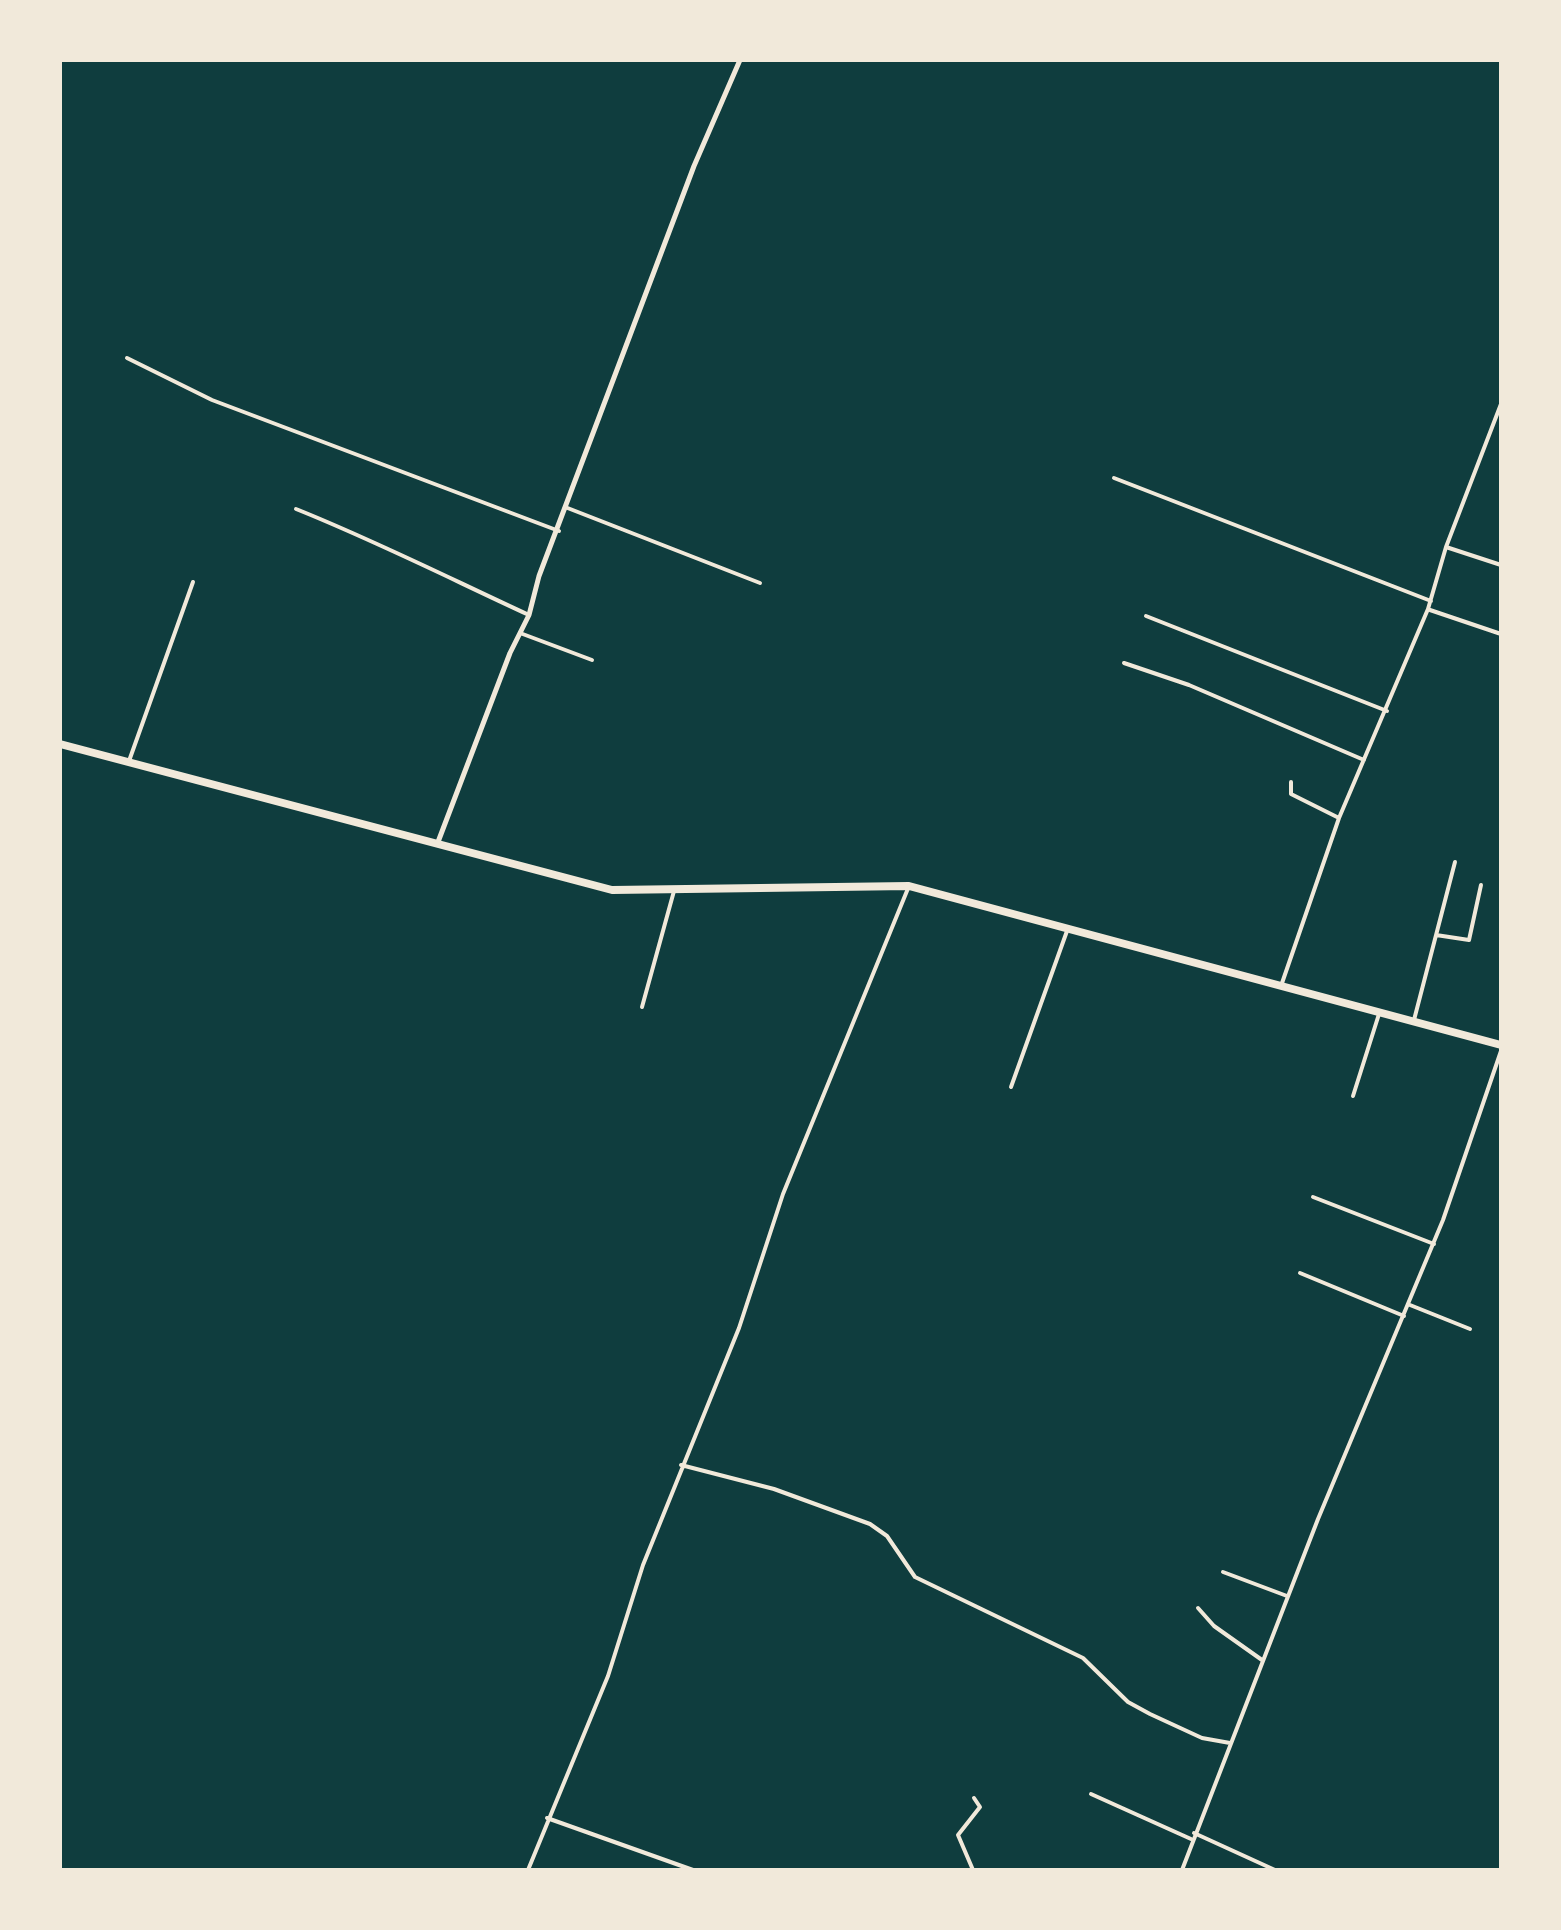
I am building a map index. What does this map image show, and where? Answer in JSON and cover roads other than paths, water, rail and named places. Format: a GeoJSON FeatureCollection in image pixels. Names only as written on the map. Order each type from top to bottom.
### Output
{"type":"FeatureCollection","features":[{"type":"Feature","properties":{"kind":"highway"},"geometry":{"type":"LineString","coordinates":[[60,744],[594,886],[674,891],[810,885],[908,886],[1414,1020],[1501,1048]]}},
{"type":"Feature","properties":{"kind":"street"},"geometry":{"type":"LineString","coordinates":[[437,845],[529,615],[539,576],[694,166],[740,60]]}},
{"type":"Feature","properties":{"kind":"street"},"geometry":{"type":"LineString","coordinates":[[127,358],[212,400],[559,531]]}},
{"type":"Feature","properties":{"kind":"street"},"geometry":{"type":"LineString","coordinates":[[1281,986],[1339,818],[1367,761],[1428,609],[1446,547],[1501,404]]}},
{"type":"Feature","properties":{"kind":"street"},"geometry":{"type":"LineString","coordinates":[[1114,478],[1430,601]]}},
{"type":"Feature","properties":{"kind":"street"},"geometry":{"type":"LineString","coordinates":[[565,507],[760,583]]}},
{"type":"Feature","properties":{"kind":"street"},"geometry":{"type":"LineString","coordinates":[[296,509],[398,550],[427,568],[529,615]]}},
{"type":"Feature","properties":{"kind":"street"},"geometry":{"type":"LineString","coordinates":[[1446,547],[1501,565]]}},
{"type":"Feature","properties":{"kind":"street"},"geometry":{"type":"LineString","coordinates":[[129,761],[193,582]]}},
{"type":"Feature","properties":{"kind":"street"},"geometry":{"type":"LineString","coordinates":[[1428,609],[1501,634]]}},
{"type":"Feature","properties":{"kind":"street"},"geometry":{"type":"LineString","coordinates":[[1146,616],[1387,711]]}},
{"type":"Feature","properties":{"kind":"street"},"geometry":{"type":"LineString","coordinates":[[520,633],[592,660]]}},
{"type":"Feature","properties":{"kind":"street"},"geometry":{"type":"LineString","coordinates":[[1124,663],[1190,686],[1367,761]]}},
{"type":"Feature","properties":{"kind":"street"},"geometry":{"type":"LineString","coordinates":[[1291,782],[1291,794],[1339,818]]}},
{"type":"Feature","properties":{"kind":"street"},"geometry":{"type":"LineString","coordinates":[[1414,1020],[1454,862]]}},
{"type":"Feature","properties":{"kind":"street"},"geometry":{"type":"LineString","coordinates":[[1436,934],[1469,940],[1482,885]]}},
{"type":"Feature","properties":{"kind":"street"},"geometry":{"type":"LineString","coordinates":[[528,1870],[608,1676],[680,1465],[739,1328],[783,1194],[908,886]]}},
{"type":"Feature","properties":{"kind":"street"},"geometry":{"type":"LineString","coordinates":[[642,1007],[674,891]]}},
{"type":"Feature","properties":{"kind":"street"},"geometry":{"type":"LineString","coordinates":[[1012,1087],[1068,928]]}},
{"type":"Feature","properties":{"kind":"street"},"geometry":{"type":"LineString","coordinates":[[1354,1096],[1379,1013]]}},
{"type":"Feature","properties":{"kind":"street"},"geometry":{"type":"LineString","coordinates":[[1182,1870],[1287,1596],[1434,1244],[1501,1048]]}},
{"type":"Feature","properties":{"kind":"street"},"geometry":{"type":"LineString","coordinates":[[1313,1198],[1434,1244]]}},
{"type":"Feature","properties":{"kind":"street"},"geometry":{"type":"LineString","coordinates":[[1300,1273],[1404,1316]]}},
{"type":"Feature","properties":{"kind":"street"},"geometry":{"type":"LineString","coordinates":[[1409,1305],[1470,1329]]}},
{"type":"Feature","properties":{"kind":"street"},"geometry":{"type":"LineString","coordinates":[[680,1465],[774,1490],[870,1524],[887,1536],[915,1577],[1083,1658],[1128,1702],[1150,1714],[1202,1738],[1230,1743]]}},
{"type":"Feature","properties":{"kind":"street"},"geometry":{"type":"LineString","coordinates":[[1223,1572],[1287,1596]]}},
{"type":"Feature","properties":{"kind":"street"},"geometry":{"type":"LineString","coordinates":[[1198,1608],[1214,1626],[1262,1660]]}},
{"type":"Feature","properties":{"kind":"street"},"geometry":{"type":"LineString","coordinates":[[1091,1794],[1275,1870]]}},
{"type":"Feature","properties":{"kind":"street"},"geometry":{"type":"LineString","coordinates":[[973,1870],[958,1836],[979,1808],[974,1798]]}},
{"type":"Feature","properties":{"kind":"street"},"geometry":{"type":"LineString","coordinates":[[548,1818],[692,1870]]}}]}
